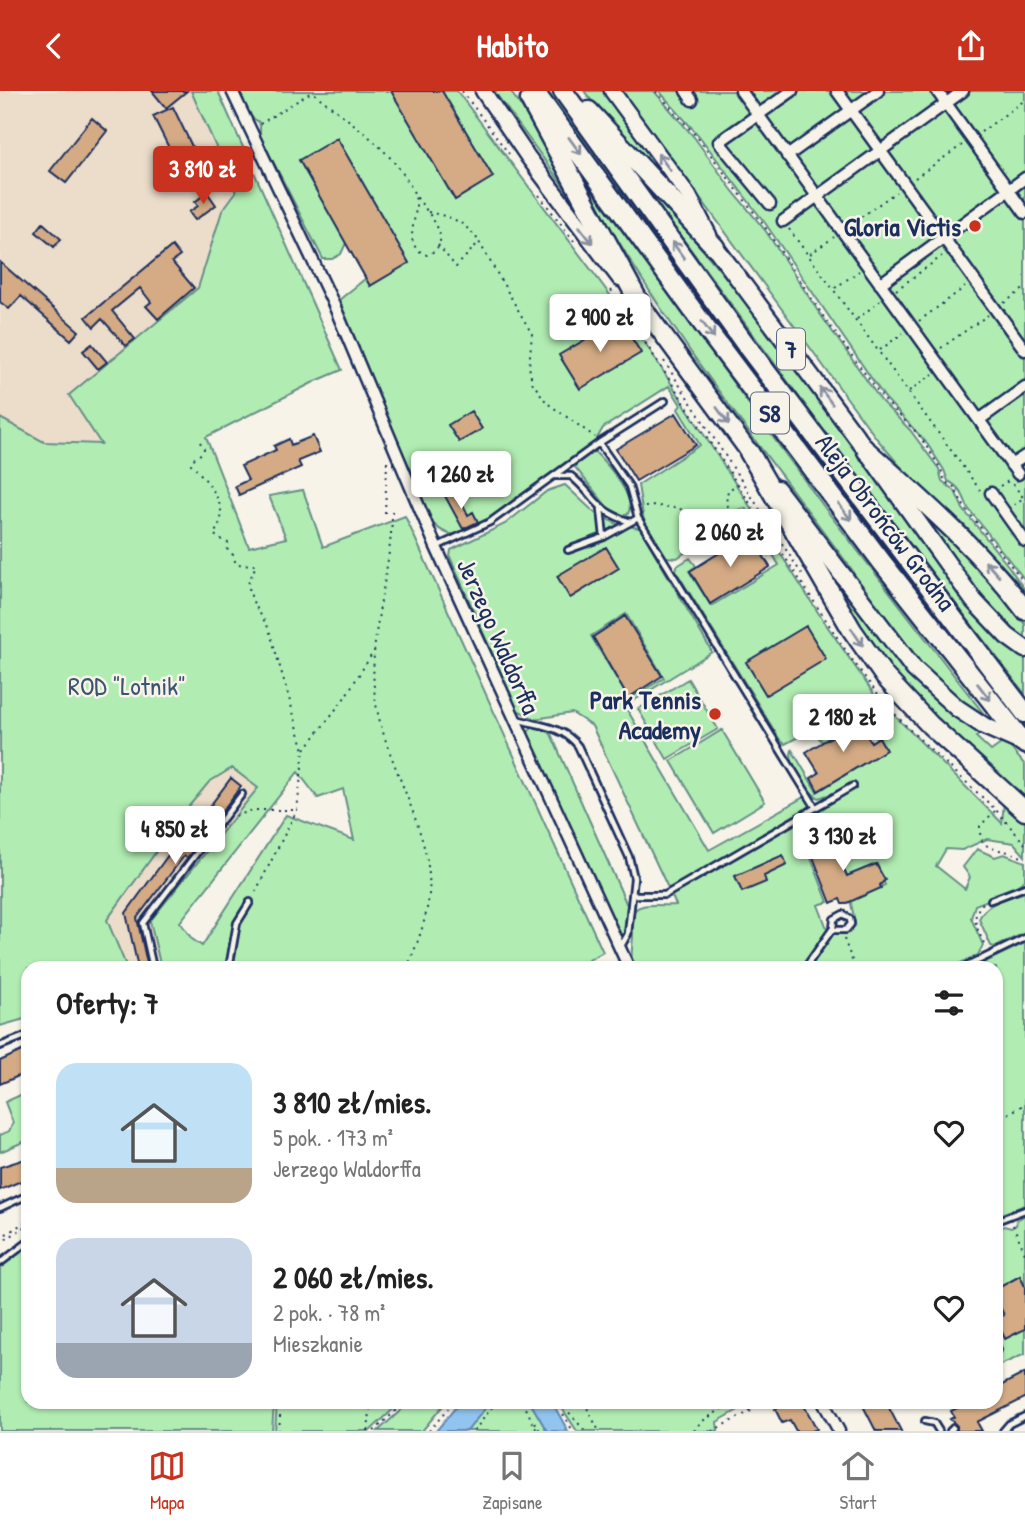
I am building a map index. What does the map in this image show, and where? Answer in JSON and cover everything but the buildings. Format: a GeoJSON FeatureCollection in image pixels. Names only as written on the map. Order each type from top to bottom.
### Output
{"type":"FeatureCollection","features":[{"type":"Feature","properties":{"kind":"highway"},"geometry":{"type":"LineString","coordinates":[[525,91],[639,302]]}},
{"type":"Feature","properties":{"kind":"highway","name":"Aleja Obrońców Grodna"},"geometry":{"type":"LineString","coordinates":[[534,91],[705,327],[872,549],[1025,744]]}},
{"type":"Feature","properties":{"kind":"highway","name":"Aleja Obrońców Grodna"},"geometry":{"type":"LineString","coordinates":[[564,91],[746,345],[1025,713]]}},
{"type":"Feature","properties":{"kind":"highway","name":"7"},"geometry":{"type":"LineString","coordinates":[[570,91],[715,247]]}},
{"type":"Feature","properties":{"kind":"highway"},"geometry":{"type":"LineString","coordinates":[[867,451],[956,530],[1025,610]]}},
{"type":"Feature","properties":{"kind":"highway"},"geometry":{"type":"LineString","coordinates":[[749,452],[852,630],[885,677],[930,725],[1025,811]]}},
{"type":"Feature","properties":{"kind":"main road"},"geometry":{"type":"LineString","coordinates":[[483,91],[576,222],[639,302],[892,642],[933,688],[957,708],[984,726],[1025,744]]}},
{"type":"Feature","properties":{"kind":"main road"},"geometry":{"type":"LineString","coordinates":[[612,91],[689,196],[715,247]]}},
{"type":"Feature","properties":{"kind":"main road","name":"Aleja Obrońców Grodna"},"geometry":{"type":"LineString","coordinates":[[715,247],[867,451]]}},
{"type":"Feature","properties":{"kind":"main road","name":"7"},"geometry":{"type":"LineString","coordinates":[[867,451],[974,601],[1007,636],[1025,649]]}},
{"type":"Feature","properties":{"kind":"street","name":"Jerzego Waldorffa"},"geometry":{"type":"LineString","coordinates":[[232,91],[334,305],[436,547],[626,961]]}},
{"type":"Feature","properties":{"kind":"street"},"geometry":{"type":"LineString","coordinates":[[741,91],[1015,470],[1025,456]]}},
{"type":"Feature","properties":{"kind":"street"},"geometry":{"type":"LineString","coordinates":[[770,204],[719,142],[792,91]]}},
{"type":"Feature","properties":{"kind":"street"},"geometry":{"type":"LineString","coordinates":[[837,91],[1025,350]]}},
{"type":"Feature","properties":{"kind":"street"},"geometry":{"type":"LineString","coordinates":[[787,156],[878,91]]}},
{"type":"Feature","properties":{"kind":"street"},"geometry":{"type":"LineString","coordinates":[[937,91],[1025,213]]}},
{"type":"Feature","properties":{"kind":"street"},"geometry":{"type":"LineString","coordinates":[[783,221],[963,91]]}},
{"type":"Feature","properties":{"kind":"street"},"geometry":{"type":"LineString","coordinates":[[880,284],[1025,178]]}},
{"type":"Feature","properties":{"kind":"street"},"geometry":{"type":"LineString","coordinates":[[979,420],[1025,387]]}},
{"type":"Feature","properties":{"kind":"street"},"geometry":{"type":"LineString","coordinates":[[991,493],[1025,541]]}},
{"type":"Feature","properties":{"kind":"street"},"geometry":{"type":"LineString","coordinates":[[827,1409],[839,1431]]}},
{"type":"Feature","properties":{"kind":"lane"},"geometry":{"type":"LineString","coordinates":[[436,547],[490,522],[599,443],[665,401]]}},
{"type":"Feature","properties":{"kind":"lane"},"geometry":{"type":"LineString","coordinates":[[599,443],[629,486],[638,518],[816,808]]}},
{"type":"Feature","properties":{"kind":"lane"},"geometry":{"type":"LineString","coordinates":[[554,476],[571,476],[601,508],[612,516],[631,522]]}},
{"type":"Feature","properties":{"kind":"lane"},"geometry":{"type":"LineString","coordinates":[[601,508],[604,537]]}},
{"type":"Feature","properties":{"kind":"lane"},"geometry":{"type":"LineString","coordinates":[[568,550],[604,537],[638,518]]}},
{"type":"Feature","properties":{"kind":"lane"},"geometry":{"type":"LineString","coordinates":[[513,717],[559,730],[571,736],[578,746],[629,857],[634,877],[628,934],[620,949]]}},
{"type":"Feature","properties":{"kind":"lane"},"geometry":{"type":"LineString","coordinates":[[634,895],[665,895],[853,786]]}},
{"type":"Feature","properties":{"kind":"lane"},"geometry":{"type":"LineString","coordinates":[[151,961],[143,922],[242,794]]}},
{"type":"Feature","properties":{"kind":"lane"},"geometry":{"type":"LineString","coordinates":[[991,900],[1025,887]]}},
{"type":"Feature","properties":{"kind":"lane"},"geometry":{"type":"LineString","coordinates":[[230,961],[237,923],[250,902]]}},
{"type":"Feature","properties":{"kind":"lane"},"geometry":{"type":"LineString","coordinates":[[810,961],[833,928],[834,919],[843,914],[852,924],[846,930],[833,928]]}},
{"type":"Feature","properties":{"kind":"lane"},"geometry":{"type":"LineString","coordinates":[[978,961],[1025,938]]}},
{"type":"Feature","properties":{"kind":"lane"},"geometry":{"type":"LineString","coordinates":[[0,1046],[21,1038]]}},
{"type":"Feature","properties":{"kind":"lane"},"geometry":{"type":"LineString","coordinates":[[0,1208],[21,1198]]}},
{"type":"Feature","properties":{"kind":"lane"},"geometry":{"type":"LineString","coordinates":[[1003,1218],[1025,1210]]}},
{"type":"Feature","properties":{"kind":"lane"},"geometry":{"type":"LineString","coordinates":[[1008,1216],[1013,1225]]}},
{"type":"Feature","properties":{"kind":"lane"},"geometry":{"type":"LineString","coordinates":[[0,1263],[21,1247]]}},
{"type":"Feature","properties":{"kind":"lane"},"geometry":{"type":"LineString","coordinates":[[1003,1431],[1009,1424],[1025,1416]]}},
{"type":"Feature","properties":{"kind":"lane"},"geometry":{"type":"LineString","coordinates":[[925,1421],[934,1423],[939,1431]]}},
{"type":"Feature","properties":{"kind":"path"},"geometry":{"type":"LineString","coordinates":[[462,91],[516,163]]}},
{"type":"Feature","properties":{"kind":"path"},"geometry":{"type":"LineString","coordinates":[[468,91],[510,149]]}},
{"type":"Feature","properties":{"kind":"path"},"geometry":{"type":"LineString","coordinates":[[656,91],[698,138],[765,227],[825,319],[885,401],[919,435],[942,469],[946,482],[954,487],[965,508],[1025,583]]}},
{"type":"Feature","properties":{"kind":"path"},"geometry":{"type":"LineString","coordinates":[[249,128],[267,121],[310,93],[315,94],[362,131],[395,162],[439,227],[441,235],[438,245],[427,255],[414,248],[411,239],[415,195]]}},
{"type":"Feature","properties":{"kind":"path"},"geometry":{"type":"LineString","coordinates":[[809,255],[1025,100]]}},
{"type":"Feature","properties":{"kind":"path"},"geometry":{"type":"LineString","coordinates":[[542,191],[574,233]]}},
{"type":"Feature","properties":{"kind":"path"},"geometry":{"type":"LineString","coordinates":[[540,197],[573,240]]}},
{"type":"Feature","properties":{"kind":"path"},"geometry":{"type":"LineString","coordinates":[[427,211],[457,219],[467,226],[479,242],[532,334],[529,366],[533,382],[547,403],[592,433],[599,443]]}},
{"type":"Feature","properties":{"kind":"path"},"geometry":{"type":"LineString","coordinates":[[783,221],[985,497],[1010,479],[1025,500]]}},
{"type":"Feature","properties":{"kind":"path"},"geometry":{"type":"LineString","coordinates":[[438,245],[456,267],[479,242]]}},
{"type":"Feature","properties":{"kind":"path"},"geometry":{"type":"LineString","coordinates":[[856,319],[952,249]]}},
{"type":"Feature","properties":{"kind":"path"},"geometry":{"type":"LineString","coordinates":[[834,288],[867,265]]}},
{"type":"Feature","properties":{"kind":"path"},"geometry":{"type":"LineString","coordinates":[[879,351],[975,280]]}},
{"type":"Feature","properties":{"kind":"path"},"geometry":{"type":"LineString","coordinates":[[606,283],[869,678],[912,727]]}},
{"type":"Feature","properties":{"kind":"path"},"geometry":{"type":"LineString","coordinates":[[931,354],[1025,288]]}},
{"type":"Feature","properties":{"kind":"path"},"geometry":{"type":"LineString","coordinates":[[614,289],[638,322]]}},
{"type":"Feature","properties":{"kind":"path"},"geometry":{"type":"LineString","coordinates":[[661,356],[850,657],[881,699],[910,730],[996,810],[1025,844]]}},
{"type":"Feature","properties":{"kind":"path"},"geometry":{"type":"LineString","coordinates":[[908,392],[942,369]]}},
{"type":"Feature","properties":{"kind":"path"},"geometry":{"type":"LineString","coordinates":[[200,442],[204,449],[191,464],[202,475],[218,501],[221,518],[214,535],[228,543],[227,549],[236,564],[257,565],[248,584],[252,600],[269,629],[304,750],[297,810],[250,902]]}},
{"type":"Feature","properties":{"kind":"path"},"geometry":{"type":"LineString","coordinates":[[385,513],[387,461]]}},
{"type":"Feature","properties":{"kind":"path"},"geometry":{"type":"LineString","coordinates":[[740,483],[728,490],[726,503],[738,522],[745,518],[765,549],[761,552]]}},
{"type":"Feature","properties":{"kind":"path"},"geometry":{"type":"LineString","coordinates":[[637,508],[660,507],[705,515],[730,528]]}},
{"type":"Feature","properties":{"kind":"path"},"geometry":{"type":"LineString","coordinates":[[392,512],[374,650],[374,696],[383,737],[422,839],[429,868],[429,901],[410,961]]}},
{"type":"Feature","properties":{"kind":"path"},"geometry":{"type":"LineString","coordinates":[[304,750],[343,700],[374,650]]}},
{"type":"Feature","properties":{"kind":"path"},"geometry":{"type":"LineString","coordinates":[[222,821],[253,810],[297,810]]}},
{"type":"Feature","properties":{"kind":"path"},"geometry":{"type":"LineString","coordinates":[[996,810],[980,826],[980,840],[985,846],[1010,852],[1025,860]]}},
{"type":"Feature","properties":{"kind":"path"},"geometry":{"type":"LineString","coordinates":[[990,955],[974,921],[977,909],[991,900]]}},
{"type":"Feature","properties":{"kind":"path"},"geometry":{"type":"LineString","coordinates":[[841,931],[852,961]]}},
{"type":"Feature","properties":{"kind":"path"},"geometry":{"type":"LineString","coordinates":[[1003,1117],[1025,1104]]}},
{"type":"Feature","properties":{"kind":"path"},"geometry":{"type":"LineString","coordinates":[[0,1238],[21,1224]]}},
{"type":"Feature","properties":{"kind":"path"},"geometry":{"type":"LineString","coordinates":[[1013,1225],[1025,1253]]}},
{"type":"Feature","properties":{"kind":"path"},"geometry":{"type":"LineString","coordinates":[[0,1243],[21,1230]]}},
{"type":"Feature","properties":{"kind":"path"},"geometry":{"type":"LineString","coordinates":[[279,1431],[281,1409]]}},
{"type":"Feature","properties":{"kind":"path"},"geometry":{"type":"LineString","coordinates":[[368,1431],[370,1409]]}},
{"type":"Feature","properties":{"kind":"path"},"geometry":{"type":"LineString","coordinates":[[374,1431],[398,1409]]}},
{"type":"Feature","properties":{"kind":"path"},"geometry":{"type":"LineString","coordinates":[[429,1431],[448,1409]]}},
{"type":"Feature","properties":{"kind":"path"},"geometry":{"type":"LineString","coordinates":[[474,1431],[491,1409]]}},
{"type":"Feature","properties":{"kind":"path"},"geometry":{"type":"LineString","coordinates":[[527,1409],[539,1431]]}},
{"type":"Feature","properties":{"kind":"path"},"geometry":{"type":"LineString","coordinates":[[560,1409],[573,1431]]}},
{"type":"Feature","properties":{"kind":"path"},"geometry":{"type":"LineString","coordinates":[[566,1409],[585,1431]]}},
{"type":"Feature","properties":{"kind":"path"},"geometry":{"type":"LineString","coordinates":[[588,1409],[600,1431]]}},
{"type":"Feature","properties":{"kind":"path"},"geometry":{"type":"LineString","coordinates":[[694,1431],[701,1422],[722,1409]]}},
{"type":"Feature","properties":{"kind":"path"},"geometry":{"type":"LineString","coordinates":[[712,1431],[755,1409]]}},
{"type":"Feature","properties":{"kind":"shaded area"},"geometry":{"type":"Polygon","coordinates":[[[0,91],[191,91],[236,192],[222,211],[198,288],[69,395],[101,444],[44,442],[0,418],[0,91]]]}},
{"type":"Feature","properties":{"kind":"shaded area"},"geometry":{"type":"Polygon","coordinates":[[[232,768],[258,787],[150,921],[159,961],[124,961],[107,920],[209,782],[232,768]]]}},
{"type":"Feature","properties":{"kind":"green space","name":"ROD \"Lotnik\""},"geometry":{"type":"Polygon","coordinates":[[[191,91],[218,91],[342,370],[206,437],[249,547],[286,538],[269,496],[303,490],[323,547],[405,516],[603,952],[589,961],[159,961],[150,921],[258,788],[232,768],[209,782],[189,806],[107,920],[124,961],[21,961],[21,1020],[0,1026],[0,418],[44,442],[101,444],[69,395],[198,288],[222,211],[236,192],[191,91]],[[298,772],[180,922],[192,939],[202,946],[286,815],[354,840],[343,789],[318,798],[298,772]]]}},
{"type":"Feature","properties":{"kind":"green space"},"geometry":{"type":"Polygon","coordinates":[[[239,91],[457,91],[640,335],[821,617],[876,697],[1002,823],[1004,802],[1025,822],[1025,856],[1014,843],[987,839],[962,850],[946,849],[936,866],[965,889],[970,877],[963,867],[977,849],[995,857],[1004,854],[1025,862],[1025,880],[1006,893],[975,905],[971,918],[983,945],[978,955],[965,961],[815,961],[832,934],[853,928],[855,922],[850,899],[885,885],[877,864],[847,876],[831,835],[806,845],[828,902],[818,905],[828,931],[807,961],[633,961],[634,911],[650,905],[676,905],[592,726],[572,713],[535,719],[517,710],[450,557],[451,550],[505,524],[547,491],[565,485],[595,513],[619,525],[640,528],[712,652],[625,706],[709,850],[804,797],[818,806],[830,801],[827,795],[819,798],[814,795],[804,784],[792,762],[792,750],[817,792],[884,751],[864,717],[822,742],[813,729],[785,744],[780,740],[676,571],[677,566],[690,558],[696,566],[689,571],[711,606],[779,565],[745,508],[686,544],[689,550],[677,558],[666,557],[644,522],[638,485],[700,445],[678,409],[681,405],[669,386],[603,428],[595,442],[524,496],[481,524],[450,534],[432,523],[339,300],[366,278],[346,243],[341,254],[332,259],[323,259],[260,136],[259,122],[251,117],[239,91]],[[626,614],[591,636],[629,699],[664,678],[626,614]]]}},
{"type":"Feature","properties":{"kind":"green space"},"geometry":{"type":"Polygon","coordinates":[[[494,91],[510,91],[538,133],[578,206],[494,91]]]}},
{"type":"Feature","properties":{"kind":"green space"},"geometry":{"type":"Polygon","coordinates":[[[544,91],[552,91],[793,423],[1025,725],[1025,734],[841,496],[544,91]]]}},
{"type":"Feature","properties":{"kind":"green space"},"geometry":{"type":"Polygon","coordinates":[[[584,91],[603,91],[665,178],[663,180],[616,131],[584,91]]]}},
{"type":"Feature","properties":{"kind":"green space"},"geometry":{"type":"Polygon","coordinates":[[[622,91],[654,91],[694,137],[765,230],[882,402],[910,430],[939,469],[942,481],[955,491],[963,509],[1025,590],[961,522],[906,473],[877,439],[622,91]]]}},
{"type":"Feature","properties":{"kind":"green space"},"geometry":{"type":"Polygon","coordinates":[[[659,91],[1025,91],[1025,580],[968,508],[958,489],[948,481],[926,442],[885,398],[765,223],[699,136],[659,91]]]}},
{"type":"Feature","properties":{"kind":"green space"},"geometry":{"type":"Polygon","coordinates":[[[639,179],[719,268],[756,315],[932,557],[946,546],[907,492],[954,537],[1025,623],[1025,694],[841,454],[639,179]]]}},
{"type":"Feature","properties":{"kind":"green space"},"geometry":{"type":"Polygon","coordinates":[[[587,183],[827,511],[990,722],[976,737],[991,751],[1005,741],[1025,765],[1025,804],[903,687],[868,643],[823,562],[839,584],[853,571],[680,337],[617,239],[587,183]]]}},
{"type":"Feature","properties":{"kind":"green space"},"geometry":{"type":"Polygon","coordinates":[[[594,451],[625,490],[630,507],[628,514],[624,516],[608,508],[574,466],[594,451]]]}},
{"type":"Feature","properties":{"kind":"green space"},"geometry":{"type":"Polygon","coordinates":[[[688,679],[718,729],[667,759],[638,709],[688,679]]]}},
{"type":"Feature","properties":{"kind":"green space"},"geometry":{"type":"Polygon","coordinates":[[[532,727],[541,727],[551,734],[627,905],[624,936],[618,934],[531,744],[527,734],[532,727]]]}},
{"type":"Feature","properties":{"kind":"green space"},"geometry":{"type":"Polygon","coordinates":[[[722,730],[765,802],[714,833],[671,761],[722,730]]]}},
{"type":"Feature","properties":{"kind":"green space"},"geometry":{"type":"Polygon","coordinates":[[[1025,892],[1025,933],[991,946],[979,919],[982,913],[999,901],[1025,892]]]}},
{"type":"Feature","properties":{"kind":"green space"},"geometry":{"type":"Polygon","coordinates":[[[1025,943],[1025,1205],[1003,1213],[1003,961],[987,961],[1025,943]]]}},
{"type":"Feature","properties":{"kind":"green space"},"geometry":{"type":"Polygon","coordinates":[[[21,1095],[21,1143],[0,1152],[0,1135],[9,1131],[13,1123],[5,1102],[21,1095]]]}},
{"type":"Feature","properties":{"kind":"green space"},"geometry":{"type":"Polygon","coordinates":[[[1025,1215],[1025,1287],[1020,1277],[1003,1286],[1003,1226],[1011,1228],[1016,1225],[1017,1220],[1025,1215]]]}},
{"type":"Feature","properties":{"kind":"green space"},"geometry":{"type":"Polygon","coordinates":[[[21,1251],[21,1409],[274,1409],[272,1431],[0,1431],[0,1268],[21,1251]]]}},
{"type":"Feature","properties":{"kind":"green space"},"geometry":{"type":"Polygon","coordinates":[[[1025,1329],[1025,1354],[1003,1364],[1003,1335],[1005,1339],[1025,1329]]]}},
{"type":"Feature","properties":{"kind":"green space"},"geometry":{"type":"Polygon","coordinates":[[[277,1409],[394,1409],[370,1431],[275,1431],[277,1409]]]}},
{"type":"Feature","properties":{"kind":"green space"},"geometry":{"type":"Polygon","coordinates":[[[402,1409],[440,1409],[422,1431],[378,1431],[402,1409]]]}},
{"type":"Feature","properties":{"kind":"green space"},"geometry":{"type":"Polygon","coordinates":[[[484,1409],[534,1409],[547,1431],[467,1431],[484,1409]]]}},
{"type":"Feature","properties":{"kind":"green space"},"geometry":{"type":"Polygon","coordinates":[[[563,1409],[740,1409],[717,1422],[718,1431],[577,1431],[563,1409]]]}},
{"type":"Feature","properties":{"kind":"water"},"geometry":{"type":"Polygon","coordinates":[[[454,1409],[484,1409],[467,1431],[436,1431],[454,1409]]]}},
{"type":"Feature","properties":{"kind":"water"},"geometry":{"type":"Polygon","coordinates":[[[534,1409],[556,1409],[568,1431],[547,1431],[534,1409]]]}},
{"type":"Feature","properties":{"kind":"place","name":"Gloria Victis"},"geometry":{"type":"Point","coordinates":[975,226]}},
{"type":"Feature","properties":{"kind":"place","name":"Park Tennis Academy"},"geometry":{"type":"Point","coordinates":[715,714]}}]}
